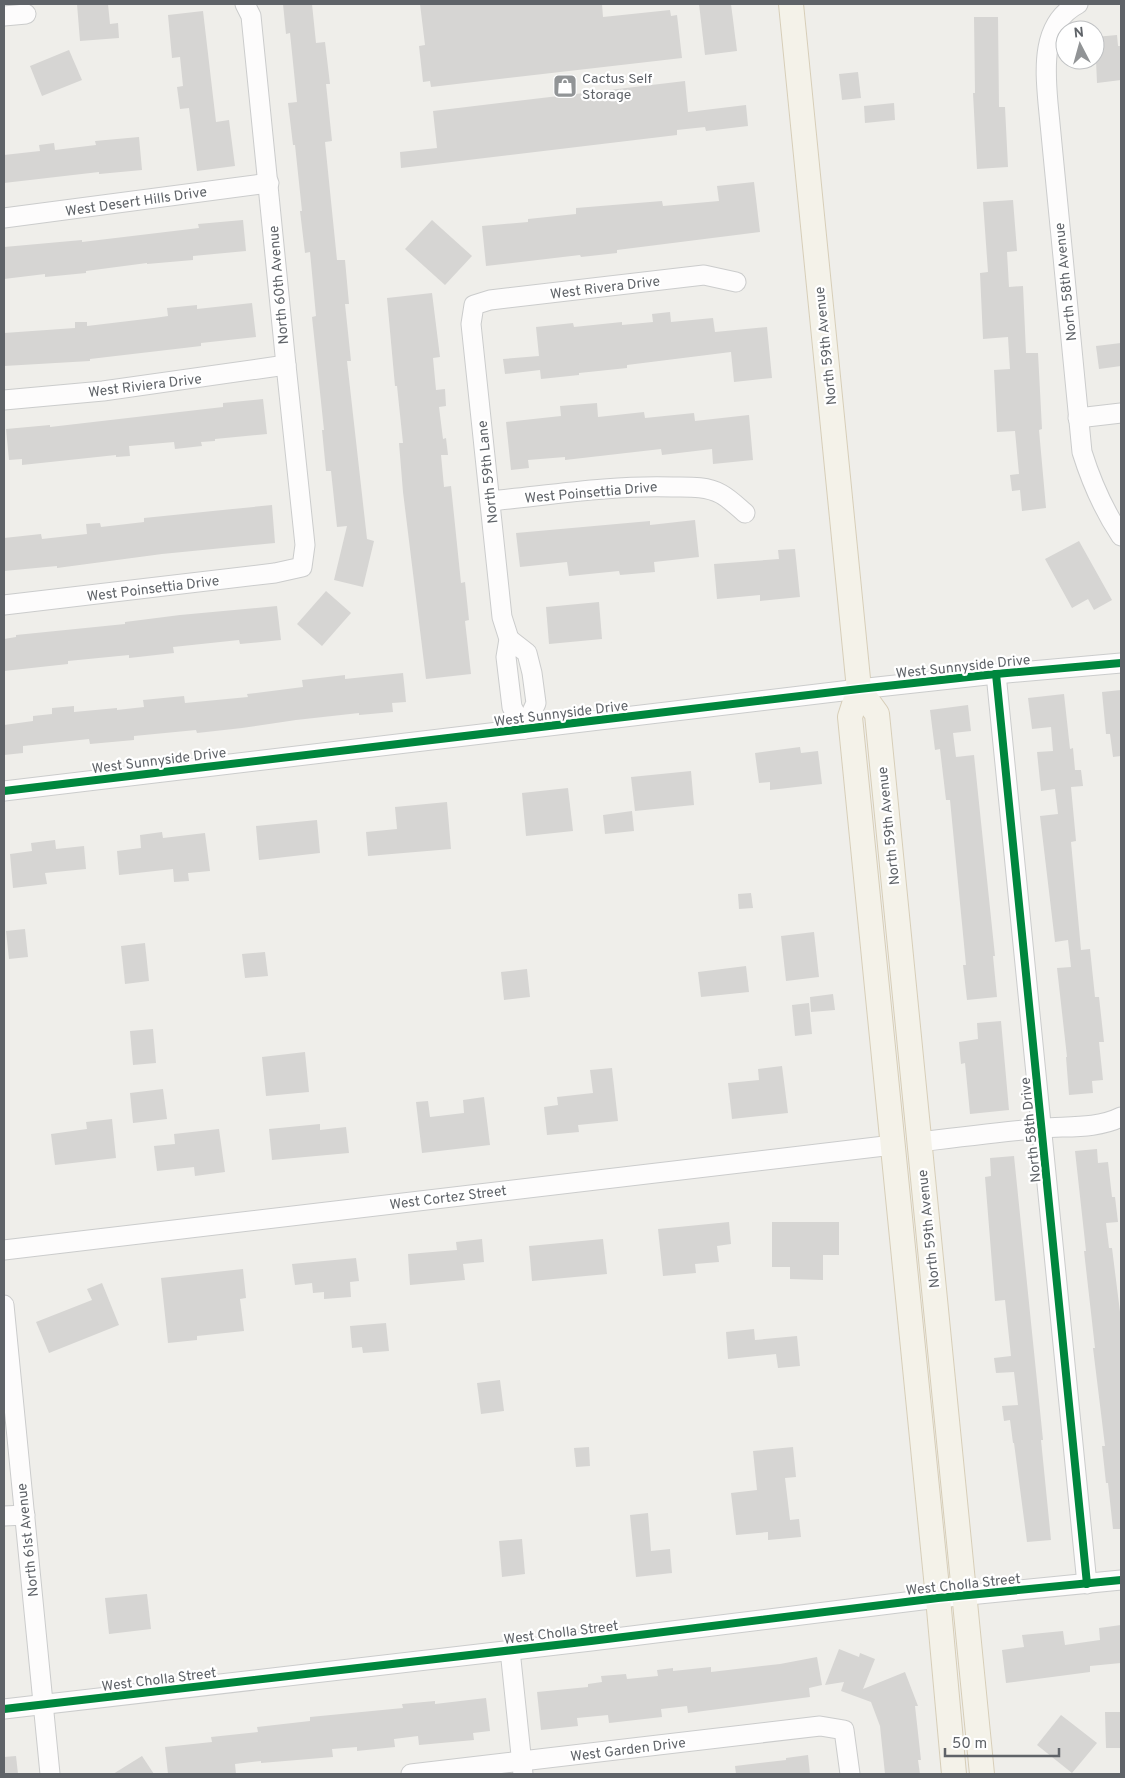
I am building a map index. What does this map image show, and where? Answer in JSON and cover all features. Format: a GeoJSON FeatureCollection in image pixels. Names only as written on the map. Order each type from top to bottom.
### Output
{"type":"FeatureCollection","features":[{"type":"Feature","properties":{"kind":"main road","name":"North 59th Avenue"},"geometry":{"type":"LineString","coordinates":[[791,4],[859,689],[850,717],[954,1774]]}},
{"type":"Feature","properties":{"kind":"main road","name":"North 59th Avenue"},"geometry":{"type":"LineString","coordinates":[[859,689],[877,714],[982,1774]]}},
{"type":"Feature","properties":{"kind":"street","name":"North 60th Avenue"},"geometry":{"type":"LineString","coordinates":[[246,4],[251,16],[306,545],[302,567]]}},
{"type":"Feature","properties":{"kind":"street","name":"North 58th Avenue"},"geometry":{"type":"LineString","coordinates":[[1078,4],[1058,21],[1046,51],[1045,70],[1082,452],[1090,479],[1105,512],[1121,536]]}},
{"type":"Feature","properties":{"kind":"street"},"geometry":{"type":"LineString","coordinates":[[4,16],[26,14]]}},
{"type":"Feature","properties":{"kind":"street","name":"West Desert Hills Drive"},"geometry":{"type":"LineString","coordinates":[[4,218],[269,183]]}},
{"type":"Feature","properties":{"kind":"street","name":"West Rivera Drive"},"geometry":{"type":"LineString","coordinates":[[474,305],[490,300],[704,275],[736,282]]}},
{"type":"Feature","properties":{"kind":"street","name":"North 59th Lane"},"geometry":{"type":"LineString","coordinates":[[474,305],[471,324],[502,617],[509,639],[526,653],[532,673],[536,703],[524,730]]}},
{"type":"Feature","properties":{"kind":"street","name":"West Riviera Drive"},"geometry":{"type":"LineString","coordinates":[[4,400],[103,391],[286,365]]}},
{"type":"Feature","properties":{"kind":"street"},"geometry":{"type":"LineString","coordinates":[[1078,418],[1121,413]]}},
{"type":"Feature","properties":{"kind":"street","name":"West Poinsettia Drive"},"geometry":{"type":"LineString","coordinates":[[490,501],[605,488],[643,486],[686,487],[703,488],[721,494],[745,513]]}},
{"type":"Feature","properties":{"kind":"street","name":"West Poinsettia Drive"},"geometry":{"type":"LineString","coordinates":[[4,605],[275,573],[302,567]]}},
{"type":"Feature","properties":{"kind":"street","name":"West Sunnyside Drive"},"geometry":{"type":"LineString","coordinates":[[4,791],[859,689],[1121,663]]}},
{"type":"Feature","properties":{"kind":"street","name":"North 58th Drive"},"geometry":{"type":"LineString","coordinates":[[996,674],[1087,1584]]}},
{"type":"Feature","properties":{"kind":"street"},"geometry":{"type":"LineString","coordinates":[[920,1142],[1042,1128],[1083,1126],[1121,1118]]}},
{"type":"Feature","properties":{"kind":"street","name":"West Cortez Street"},"geometry":{"type":"LineString","coordinates":[[4,1250],[893,1144]]}},
{"type":"Feature","properties":{"kind":"street","name":"North 61st Avenue"},"geometry":{"type":"LineString","coordinates":[[4,1305],[50,1774]]}},
{"type":"Feature","properties":{"kind":"street"},"geometry":{"type":"LineString","coordinates":[[4,1516],[25,1515]]}},
{"type":"Feature","properties":{"kind":"street","name":"West Cholla Street"},"geometry":{"type":"LineString","coordinates":[[4,1709],[938,1598],[1121,1580]]}},
{"type":"Feature","properties":{"kind":"street"},"geometry":{"type":"LineString","coordinates":[[510,1650],[522,1768]]}},
{"type":"Feature","properties":{"kind":"street","name":"West Garden Drive"},"geometry":{"type":"LineString","coordinates":[[411,1774],[522,1768],[820,1726],[844,1730],[850,1774]]}},
{"type":"Feature","properties":{"kind":"building"},"geometry":{"type":"Polygon","coordinates":[[[77,4],[108,4],[110,24],[118,23],[119,38],[80,41],[77,4]]]}},
{"type":"Feature","properties":{"kind":"building"},"geometry":{"type":"Polygon","coordinates":[[[283,4],[312,4],[316,43],[325,42],[330,84],[326,84],[332,141],[325,142],[337,260],[345,260],[349,304],[345,304],[351,361],[347,361],[367,539],[374,541],[363,587],[334,580],[347,526],[337,527],[331,471],[326,471],[322,430],[324,430],[312,317],[316,316],[310,252],[305,253],[295,145],[293,145],[288,103],[297,102],[290,33],[286,34],[283,4]]]}},
{"type":"Feature","properties":{"kind":"building"},"geometry":{"type":"Polygon","coordinates":[[[420,4],[602,4],[603,17],[670,10],[671,16],[677,15],[682,58],[431,87],[430,81],[423,82],[419,46],[425,45],[420,4]]]}},
{"type":"Feature","properties":{"kind":"building"},"geometry":{"type":"Polygon","coordinates":[[[699,4],[731,4],[737,51],[705,55],[699,4]]]}},
{"type":"Feature","properties":{"kind":"building"},"geometry":{"type":"Polygon","coordinates":[[[203,11],[216,122],[229,120],[235,166],[197,171],[189,108],[180,109],[177,87],[183,86],[180,57],[172,58],[168,15],[203,11]]]}},
{"type":"Feature","properties":{"kind":"building"},"geometry":{"type":"Polygon","coordinates":[[[974,17],[998,17],[999,107],[1005,107],[1008,167],[977,169],[973,93],[975,93],[974,17]]]}},
{"type":"Feature","properties":{"kind":"building"},"geometry":{"type":"Polygon","coordinates":[[[1117,35],[1118,46],[1121,46],[1121,80],[1097,83],[1096,70],[1105,70],[1105,36],[1117,35]]]}},
{"type":"Feature","properties":{"kind":"building"},"geometry":{"type":"Polygon","coordinates":[[[69,50],[82,80],[42,96],[30,66],[69,50]]]}},
{"type":"Feature","properties":{"kind":"building"},"geometry":{"type":"Polygon","coordinates":[[[858,72],[861,98],[842,100],[839,74],[858,72]]]}},
{"type":"Feature","properties":{"kind":"building"},"geometry":{"type":"Polygon","coordinates":[[[685,81],[688,112],[746,105],[748,126],[706,131],[705,127],[677,130],[677,135],[401,168],[400,152],[437,148],[433,111],[685,81]]]}},
{"type":"Feature","properties":{"kind":"building"},"geometry":{"type":"Polygon","coordinates":[[[894,103],[895,120],[865,123],[864,106],[894,103]]]}},
{"type":"Feature","properties":{"kind":"building"},"geometry":{"type":"Polygon","coordinates":[[[139,137],[142,170],[99,174],[99,172],[4,183],[4,155],[40,151],[39,145],[54,143],[55,150],[96,145],[95,141],[139,137]]]}},
{"type":"Feature","properties":{"kind":"building"},"geometry":{"type":"Polygon","coordinates":[[[754,182],[760,232],[617,250],[617,253],[581,257],[580,255],[486,266],[482,226],[528,222],[528,219],[576,214],[576,208],[662,201],[663,206],[719,201],[717,186],[754,182]]]}},
{"type":"Feature","properties":{"kind":"building"},"geometry":{"type":"Polygon","coordinates":[[[1013,200],[1017,251],[1007,252],[1009,287],[1023,286],[1026,353],[1038,353],[1042,429],[1039,430],[1046,508],[1022,511],[1020,490],[1012,491],[1010,475],[1019,474],[1015,431],[997,432],[994,370],[1010,369],[1008,337],[983,339],[980,273],[988,272],[983,202],[1013,200]]]}},
{"type":"Feature","properties":{"kind":"building"},"geometry":{"type":"Polygon","coordinates":[[[243,220],[246,251],[193,256],[193,260],[147,263],[86,271],[86,273],[45,277],[45,274],[4,279],[4,247],[82,240],[82,242],[199,228],[198,224],[243,220]]]}},
{"type":"Feature","properties":{"kind":"building"},"geometry":{"type":"Polygon","coordinates":[[[432,220],[472,256],[445,285],[405,249],[432,220]]]}},
{"type":"Feature","properties":{"kind":"building"},"geometry":{"type":"Polygon","coordinates":[[[432,293],[440,357],[433,358],[436,390],[445,389],[446,406],[439,407],[443,439],[446,438],[448,455],[441,455],[444,487],[451,486],[461,583],[465,582],[469,620],[465,621],[471,674],[426,679],[403,492],[399,443],[403,443],[397,386],[395,386],[387,298],[432,293]]]}},
{"type":"Feature","properties":{"kind":"building"},"geometry":{"type":"Polygon","coordinates":[[[252,303],[256,337],[201,343],[201,346],[90,359],[90,361],[4,366],[4,333],[75,328],[75,322],[87,322],[87,326],[168,316],[167,308],[197,305],[197,309],[252,303]]]}},
{"type":"Feature","properties":{"kind":"building"},"geometry":{"type":"Polygon","coordinates":[[[670,312],[671,322],[713,318],[715,332],[767,327],[772,378],[734,382],[731,352],[627,365],[627,368],[541,379],[540,370],[505,374],[503,359],[539,356],[536,327],[573,323],[574,327],[622,322],[622,325],[653,322],[652,314],[670,312]]]}},
{"type":"Feature","properties":{"kind":"building"},"geometry":{"type":"Polygon","coordinates":[[[1121,343],[1121,366],[1099,369],[1096,346],[1121,343]]]}},
{"type":"Feature","properties":{"kind":"building"},"geometry":{"type":"Polygon","coordinates":[[[263,399],[267,434],[215,439],[215,441],[201,442],[202,446],[175,449],[174,442],[129,446],[130,456],[116,457],[116,455],[22,465],[22,459],[9,460],[6,429],[50,425],[50,427],[223,407],[223,403],[263,399]]]}},
{"type":"Feature","properties":{"kind":"building"},"geometry":{"type":"Polygon","coordinates":[[[597,403],[598,417],[644,412],[645,418],[694,413],[695,421],[749,415],[753,460],[713,464],[712,449],[662,455],[661,449],[565,460],[565,457],[528,460],[529,468],[511,470],[506,422],[561,416],[560,406],[597,403]]]}},
{"type":"Feature","properties":{"kind":"building"},"geometry":{"type":"Polygon","coordinates":[[[272,505],[275,543],[162,554],[57,568],[57,566],[4,571],[4,538],[41,534],[42,539],[87,534],[86,524],[100,523],[101,527],[144,522],[144,518],[272,505]]]}},
{"type":"Feature","properties":{"kind":"building"},"geometry":{"type":"Polygon","coordinates":[[[695,520],[699,557],[654,562],[655,572],[620,575],[619,571],[569,576],[567,562],[520,567],[516,533],[650,521],[650,525],[695,520]]]}},
{"type":"Feature","properties":{"kind":"building"},"geometry":{"type":"Polygon","coordinates":[[[1079,541],[1112,600],[1094,610],[1088,599],[1072,608],[1045,559],[1079,541]]]}},
{"type":"Feature","properties":{"kind":"building"},"geometry":{"type":"Polygon","coordinates":[[[795,549],[800,597],[760,601],[760,595],[717,599],[714,564],[779,559],[778,550],[795,549]]]}},
{"type":"Feature","properties":{"kind":"building"},"geometry":{"type":"Polygon","coordinates":[[[326,591],[351,613],[322,646],[297,624],[326,591]]]}},
{"type":"Feature","properties":{"kind":"building"},"geometry":{"type":"Polygon","coordinates":[[[599,602],[602,639],[549,644],[546,607],[599,602]]]}},
{"type":"Feature","properties":{"kind":"building"},"geometry":{"type":"Polygon","coordinates":[[[277,606],[281,640],[240,644],[239,640],[173,647],[174,653],[129,658],[129,655],[68,661],[68,664],[4,671],[4,639],[16,637],[16,635],[125,624],[125,622],[180,615],[277,606]]]}},
{"type":"Feature","properties":{"kind":"building"},"geometry":{"type":"Polygon","coordinates":[[[403,673],[406,702],[392,703],[393,712],[359,715],[359,713],[197,733],[196,730],[134,736],[134,740],[90,744],[89,739],[23,746],[23,753],[4,755],[4,725],[33,721],[33,716],[52,714],[52,708],[74,706],[74,712],[117,708],[117,710],[144,707],[143,700],[184,696],[185,703],[248,697],[247,694],[303,687],[302,680],[345,675],[345,679],[403,673]]]}},
{"type":"Feature","properties":{"kind":"building"},"geometry":{"type":"Polygon","coordinates":[[[1121,690],[1121,756],[1113,757],[1110,734],[1106,734],[1102,692],[1121,690]]]}},
{"type":"Feature","properties":{"kind":"building"},"geometry":{"type":"Polygon","coordinates":[[[1064,694],[1070,749],[1073,748],[1075,770],[1081,770],[1083,786],[1071,787],[1076,841],[1071,842],[1081,950],[1090,949],[1095,997],[1099,997],[1104,1042],[1099,1042],[1103,1080],[1092,1081],[1093,1093],[1069,1095],[1067,1057],[1057,968],[1071,967],[1068,940],[1055,942],[1040,816],[1058,814],[1055,789],[1041,791],[1037,752],[1053,751],[1051,727],[1032,729],[1028,698],[1064,694]]]}},
{"type":"Feature","properties":{"kind":"building"},"geometry":{"type":"Polygon","coordinates":[[[968,705],[971,731],[953,733],[956,757],[974,755],[995,956],[993,956],[997,997],[967,1000],[963,965],[966,965],[950,800],[946,800],[940,749],[935,750],[930,710],[968,705]]]}},
{"type":"Feature","properties":{"kind":"building"},"geometry":{"type":"Polygon","coordinates":[[[800,747],[801,753],[818,751],[822,784],[770,790],[770,782],[759,783],[755,753],[800,747]]]}},
{"type":"Feature","properties":{"kind":"building"},"geometry":{"type":"Polygon","coordinates":[[[691,771],[694,805],[635,811],[631,777],[691,771]]]}},
{"type":"Feature","properties":{"kind":"building"},"geometry":{"type":"Polygon","coordinates":[[[568,788],[573,831],[526,836],[522,793],[568,788]]]}},
{"type":"Feature","properties":{"kind":"building"},"geometry":{"type":"Polygon","coordinates":[[[447,802],[451,849],[368,856],[366,832],[397,829],[395,807],[447,802]]]}},
{"type":"Feature","properties":{"kind":"building"},"geometry":{"type":"Polygon","coordinates":[[[632,811],[634,831],[605,834],[603,815],[632,811]]]}},
{"type":"Feature","properties":{"kind":"building"},"geometry":{"type":"Polygon","coordinates":[[[317,820],[320,853],[259,860],[256,826],[317,820]]]}},
{"type":"Feature","properties":{"kind":"building"},"geometry":{"type":"Polygon","coordinates":[[[162,832],[163,838],[205,833],[210,871],[188,873],[189,881],[174,882],[173,869],[119,875],[117,851],[141,848],[140,835],[162,832]]]}},
{"type":"Feature","properties":{"kind":"building"},"geometry":{"type":"Polygon","coordinates":[[[55,840],[56,849],[84,846],[86,869],[45,873],[47,884],[13,888],[10,854],[32,851],[31,843],[55,840]]]}},
{"type":"Feature","properties":{"kind":"building"},"geometry":{"type":"Polygon","coordinates":[[[751,893],[753,908],[739,909],[738,894],[751,893]]]}},
{"type":"Feature","properties":{"kind":"building"},"geometry":{"type":"Polygon","coordinates":[[[25,929],[28,957],[9,959],[6,931],[25,929]]]}},
{"type":"Feature","properties":{"kind":"building"},"geometry":{"type":"Polygon","coordinates":[[[814,932],[819,977],[786,981],[781,936],[814,932]]]}},
{"type":"Feature","properties":{"kind":"building"},"geometry":{"type":"Polygon","coordinates":[[[145,943],[149,981],[125,984],[121,946],[145,943]]]}},
{"type":"Feature","properties":{"kind":"building"},"geometry":{"type":"Polygon","coordinates":[[[265,952],[268,976],[245,978],[242,954],[265,952]]]}},
{"type":"Feature","properties":{"kind":"building"},"geometry":{"type":"Polygon","coordinates":[[[746,966],[749,992],[701,997],[698,972],[746,966]]]}},
{"type":"Feature","properties":{"kind":"building"},"geometry":{"type":"Polygon","coordinates":[[[527,969],[530,997],[504,1000],[501,972],[527,969]]]}},
{"type":"Feature","properties":{"kind":"building"},"geometry":{"type":"Polygon","coordinates":[[[833,994],[835,1010],[811,1012],[810,997],[833,994]]]}},
{"type":"Feature","properties":{"kind":"building"},"geometry":{"type":"Polygon","coordinates":[[[809,1003],[812,1034],[795,1036],[792,1005],[809,1003]]]}},
{"type":"Feature","properties":{"kind":"building"},"geometry":{"type":"Polygon","coordinates":[[[1001,1021],[1009,1110],[970,1114],[965,1063],[961,1064],[959,1042],[978,1039],[977,1023],[1001,1021]]]}},
{"type":"Feature","properties":{"kind":"building"},"geometry":{"type":"Polygon","coordinates":[[[153,1029],[156,1063],[133,1065],[130,1031],[153,1029]]]}},
{"type":"Feature","properties":{"kind":"building"},"geometry":{"type":"Polygon","coordinates":[[[305,1052],[309,1092],[266,1096],[262,1057],[305,1052]]]}},
{"type":"Feature","properties":{"kind":"building"},"geometry":{"type":"Polygon","coordinates":[[[782,1066],[788,1113],[732,1119],[728,1083],[759,1080],[758,1069],[782,1066]]]}},
{"type":"Feature","properties":{"kind":"building"},"geometry":{"type":"Polygon","coordinates":[[[612,1068],[618,1121],[578,1125],[579,1132],[547,1135],[544,1107],[558,1105],[557,1097],[593,1093],[590,1070],[612,1068]]]}},
{"type":"Feature","properties":{"kind":"building"},"geometry":{"type":"Polygon","coordinates":[[[163,1089],[167,1119],[133,1123],[130,1093],[163,1089]]]}},
{"type":"Feature","properties":{"kind":"building"},"geometry":{"type":"Polygon","coordinates":[[[484,1097],[490,1145],[422,1153],[416,1102],[428,1101],[430,1117],[464,1113],[463,1100],[484,1097]]]}},
{"type":"Feature","properties":{"kind":"building"},"geometry":{"type":"Polygon","coordinates":[[[112,1119],[116,1158],[55,1165],[51,1134],[87,1129],[86,1122],[112,1119]]]}},
{"type":"Feature","properties":{"kind":"building"},"geometry":{"type":"Polygon","coordinates":[[[320,1124],[320,1130],[346,1127],[349,1153],[272,1160],[269,1129],[320,1124]]]}},
{"type":"Feature","properties":{"kind":"building"},"geometry":{"type":"Polygon","coordinates":[[[219,1129],[225,1172],[195,1176],[194,1167],[157,1171],[154,1146],[175,1144],[174,1134],[219,1129]]]}},
{"type":"Feature","properties":{"kind":"building"},"geometry":{"type":"Polygon","coordinates":[[[1097,1149],[1098,1163],[1108,1162],[1112,1197],[1115,1197],[1118,1222],[1106,1223],[1109,1248],[1112,1248],[1121,1320],[1121,1529],[1113,1529],[1108,1483],[1106,1483],[1102,1446],[1105,1446],[1093,1348],[1095,1348],[1075,1151],[1097,1149]]]}},
{"type":"Feature","properties":{"kind":"building"},"geometry":{"type":"Polygon","coordinates":[[[1014,1156],[1043,1440],[1041,1440],[1051,1540],[1027,1542],[1010,1420],[1004,1421],[1002,1406],[1018,1405],[1014,1372],[996,1373],[994,1358],[1011,1356],[1005,1300],[995,1301],[985,1177],[991,1176],[990,1158],[1014,1156]]]}},
{"type":"Feature","properties":{"kind":"building"},"geometry":{"type":"Polygon","coordinates":[[[729,1222],[731,1244],[717,1246],[719,1262],[695,1264],[696,1273],[663,1276],[658,1229],[729,1222]]]}},
{"type":"Feature","properties":{"kind":"building"},"geometry":{"type":"Polygon","coordinates":[[[772,1222],[839,1222],[839,1255],[823,1255],[823,1280],[790,1279],[790,1267],[772,1267],[772,1222]]]}},
{"type":"Feature","properties":{"kind":"building"},"geometry":{"type":"Polygon","coordinates":[[[482,1239],[484,1262],[463,1264],[465,1280],[410,1285],[408,1254],[457,1250],[456,1242],[482,1239]]]}},
{"type":"Feature","properties":{"kind":"building"},"geometry":{"type":"Polygon","coordinates":[[[603,1239],[607,1274],[532,1281],[529,1246],[603,1239]]]}},
{"type":"Feature","properties":{"kind":"building"},"geometry":{"type":"Polygon","coordinates":[[[356,1258],[359,1281],[350,1282],[351,1297],[324,1299],[324,1292],[313,1293],[312,1283],[295,1285],[292,1264],[356,1258]]]}},
{"type":"Feature","properties":{"kind":"building"},"geometry":{"type":"Polygon","coordinates":[[[243,1269],[246,1298],[240,1299],[244,1331],[197,1336],[197,1340],[168,1343],[161,1278],[243,1269]]]}},
{"type":"Feature","properties":{"kind":"building"},"geometry":{"type":"Polygon","coordinates":[[[102,1283],[119,1325],[49,1353],[36,1322],[92,1300],[87,1289],[102,1283]]]}},
{"type":"Feature","properties":{"kind":"building"},"geometry":{"type":"Polygon","coordinates":[[[386,1323],[389,1351],[363,1353],[362,1347],[352,1348],[350,1326],[386,1323]]]}},
{"type":"Feature","properties":{"kind":"building"},"geometry":{"type":"Polygon","coordinates":[[[754,1329],[755,1340],[797,1336],[800,1366],[778,1368],[776,1354],[728,1359],[726,1332],[754,1329]]]}},
{"type":"Feature","properties":{"kind":"building"},"geometry":{"type":"Polygon","coordinates":[[[500,1380],[504,1411],[481,1414],[477,1383],[500,1380]]]}},
{"type":"Feature","properties":{"kind":"building"},"geometry":{"type":"Polygon","coordinates":[[[589,1447],[590,1466],[576,1467],[574,1448],[589,1447]]]}},
{"type":"Feature","properties":{"kind":"building"},"geometry":{"type":"Polygon","coordinates":[[[793,1447],[796,1477],[785,1478],[790,1520],[799,1519],[801,1537],[768,1540],[768,1532],[736,1535],[731,1493],[757,1490],[753,1451],[793,1447]]]}},
{"type":"Feature","properties":{"kind":"building"},"geometry":{"type":"Polygon","coordinates":[[[648,1513],[651,1551],[670,1549],[672,1573],[636,1577],[630,1515],[648,1513]]]}},
{"type":"Feature","properties":{"kind":"building"},"geometry":{"type":"Polygon","coordinates":[[[522,1539],[525,1574],[502,1577],[499,1541],[522,1539]]]}},
{"type":"Feature","properties":{"kind":"building"},"geometry":{"type":"Polygon","coordinates":[[[147,1594],[151,1629],[109,1634],[105,1598],[147,1594]]]}},
{"type":"Feature","properties":{"kind":"building"},"geometry":{"type":"Polygon","coordinates":[[[1121,1625],[1121,1663],[1090,1666],[1090,1672],[1006,1683],[1002,1650],[1024,1647],[1022,1635],[1063,1631],[1065,1645],[1100,1640],[1099,1628],[1121,1625]]]}},
{"type":"Feature","properties":{"kind":"building"},"geometry":{"type":"Polygon","coordinates":[[[839,1649],[859,1657],[860,1653],[875,1659],[863,1689],[905,1672],[918,1706],[915,1706],[921,1760],[918,1760],[920,1774],[885,1774],[880,1726],[871,1702],[841,1691],[844,1682],[825,1685],[839,1649]]]}},
{"type":"Feature","properties":{"kind":"building"},"geometry":{"type":"Polygon","coordinates":[[[817,1657],[822,1685],[809,1688],[810,1697],[688,1713],[687,1706],[661,1709],[662,1717],[609,1723],[608,1715],[577,1718],[578,1726],[541,1730],[537,1692],[588,1687],[588,1684],[602,1682],[601,1676],[626,1674],[627,1679],[658,1676],[657,1670],[673,1668],[673,1671],[711,1667],[711,1672],[780,1664],[817,1657]]]}},
{"type":"Feature","properties":{"kind":"building"},"geometry":{"type":"Polygon","coordinates":[[[486,1698],[490,1731],[473,1733],[474,1740],[419,1745],[418,1736],[394,1739],[395,1747],[357,1751],[357,1747],[332,1749],[333,1757],[235,1764],[236,1774],[168,1774],[165,1747],[212,1742],[211,1737],[258,1732],[257,1727],[310,1721],[310,1717],[403,1708],[402,1704],[435,1701],[435,1704],[486,1698]]]}},
{"type":"Feature","properties":{"kind":"building"},"geometry":{"type":"Polygon","coordinates":[[[1105,1712],[1121,1712],[1121,1748],[1106,1748],[1105,1712]]]}},
{"type":"Feature","properties":{"kind":"building"},"geometry":{"type":"Polygon","coordinates":[[[1061,1715],[1097,1743],[1072,1773],[1037,1745],[1061,1715]]]}},
{"type":"Feature","properties":{"kind":"building"},"geometry":{"type":"Polygon","coordinates":[[[808,1755],[810,1774],[736,1774],[735,1766],[786,1760],[786,1758],[808,1755]]]}},
{"type":"Feature","properties":{"kind":"building"},"geometry":{"type":"Polygon","coordinates":[[[16,1756],[18,1774],[4,1774],[4,1757],[16,1756]]]}},
{"type":"Feature","properties":{"kind":"building"},"geometry":{"type":"Polygon","coordinates":[[[142,1756],[154,1774],[113,1774],[142,1756]]]}},
{"type":"Feature","properties":{"kind":"cycle path"},"geometry":{"type":"LineString","coordinates":[[4,791],[859,689],[1121,663]]}},
{"type":"Feature","properties":{"kind":"cycle path"},"geometry":{"type":"LineString","coordinates":[[996,674],[1087,1584]]}},
{"type":"Feature","properties":{"kind":"cycle path"},"geometry":{"type":"LineString","coordinates":[[4,1709],[591,1641],[938,1598],[1121,1580]]}},
{"type":"Feature","properties":{"kind":"place","name":"Cactus Self Storage"},"geometry":{"type":"Point","coordinates":[565,86]}}]}
